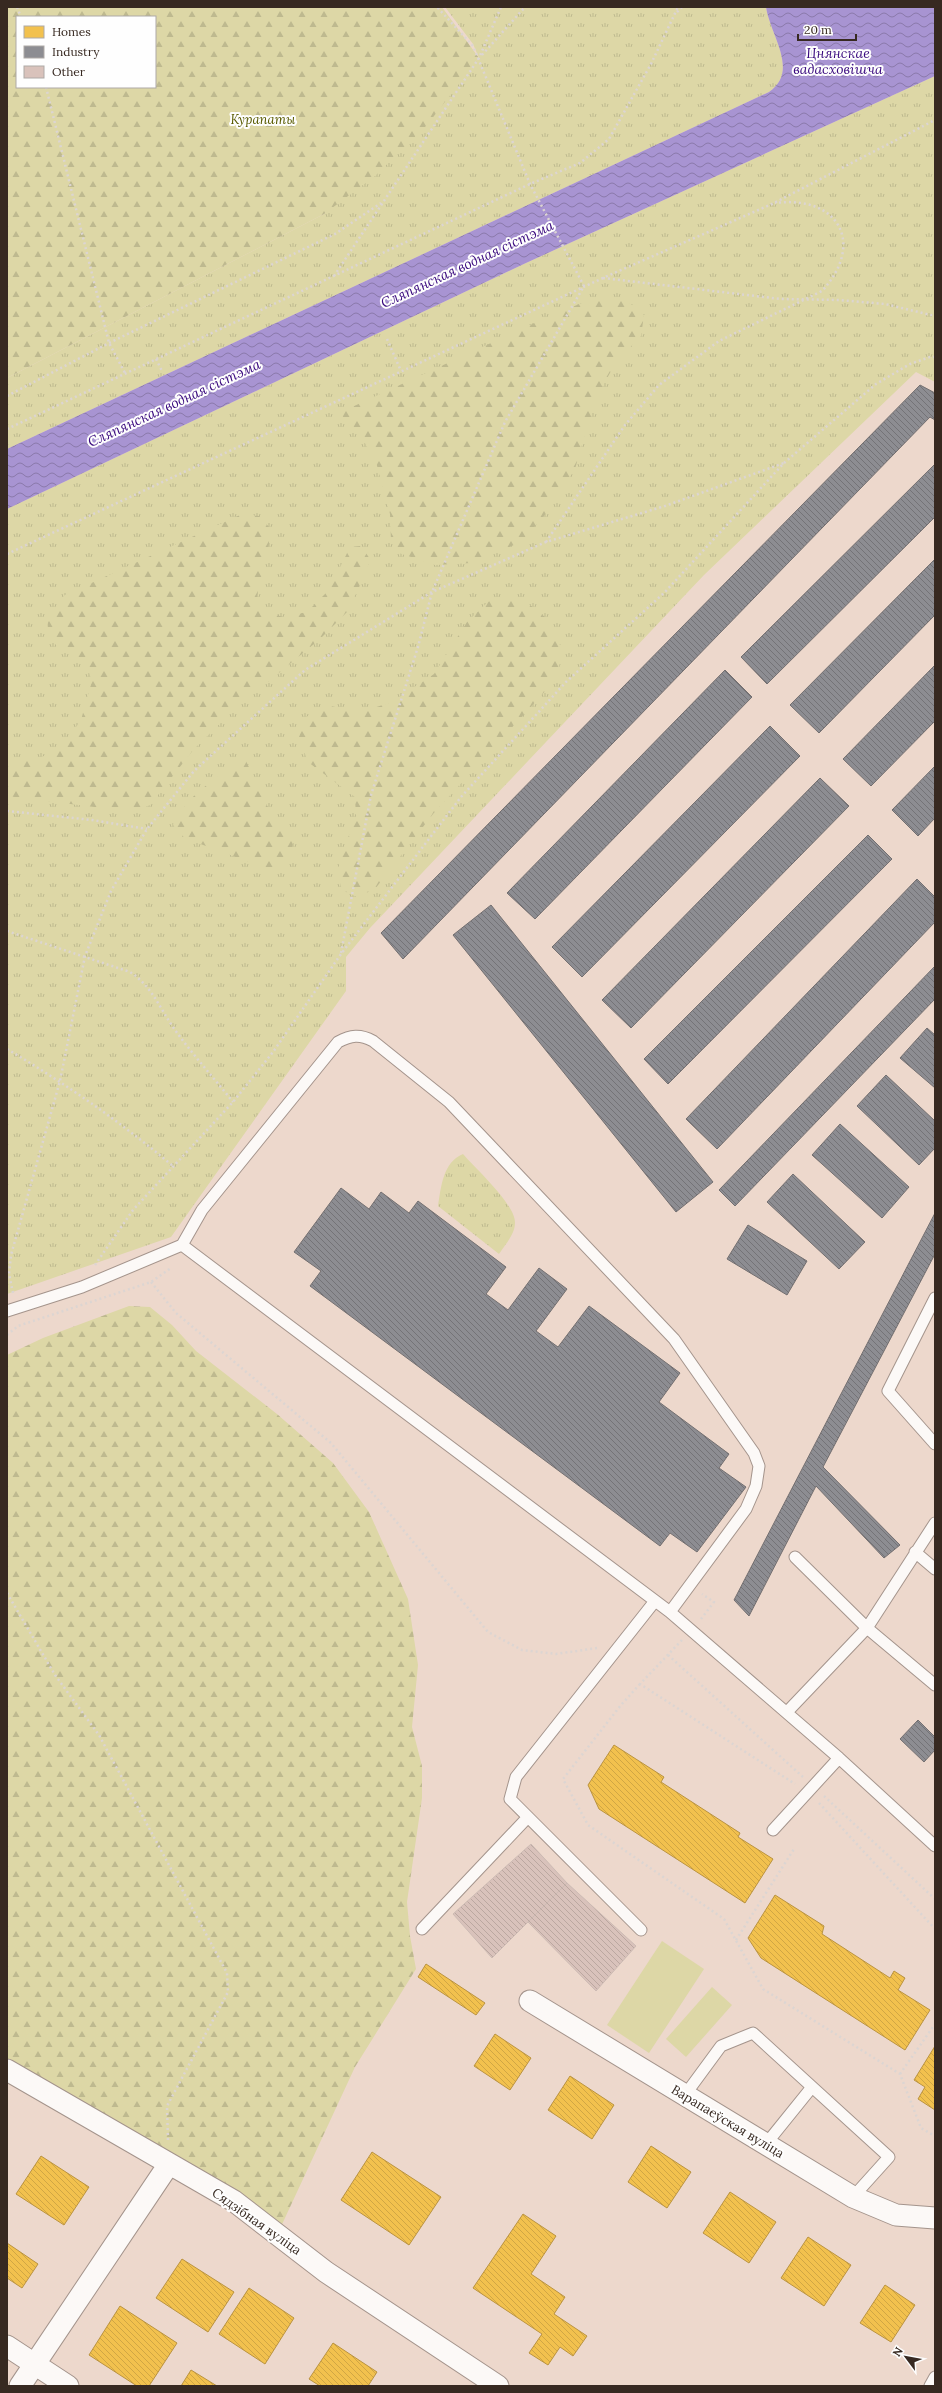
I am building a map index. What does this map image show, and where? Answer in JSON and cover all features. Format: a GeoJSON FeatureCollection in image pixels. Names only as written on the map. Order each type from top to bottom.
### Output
{"type":"FeatureCollection","features":[{"type":"Feature","properties":{"kind":"street","name":"Варапаеўская вуліца"},"geometry":{"type":"LineString","coordinates":[[530,2001],[853,2197],[896,2215],[935,2218]]}},
{"type":"Feature","properties":{"kind":"street","name":"Сядзібная вуліца"},"geometry":{"type":"LineString","coordinates":[[7,2070],[234,2201],[326,2272],[498,2386]]}},
{"type":"Feature","properties":{"kind":"street"},"geometry":{"type":"LineString","coordinates":[[20,2386],[169,2164]]}},
{"type":"Feature","properties":{"kind":"street"},"geometry":{"type":"LineString","coordinates":[[7,2346],[68,2386]]}},
{"type":"Feature","properties":{"kind":"lane"},"geometry":{"type":"LineString","coordinates":[[7,1311],[82,1286],[182,1245],[202,1210],[338,1042],[350,1036],[363,1036],[373,1041],[449,1102],[674,1339],[754,1453],[759,1466],[756,1486],[746,1509],[691,1586],[670,1612]]}},
{"type":"Feature","properties":{"kind":"lane"},"geometry":{"type":"LineString","coordinates":[[182,1245],[670,1612],[787,1712],[935,1846]]}},
{"type":"Feature","properties":{"kind":"lane"},"geometry":{"type":"LineString","coordinates":[[935,1298],[888,1392],[935,1444]]}},
{"type":"Feature","properties":{"kind":"lane"},"geometry":{"type":"LineString","coordinates":[[787,1712],[867,1628],[935,1522]]}},
{"type":"Feature","properties":{"kind":"lane"},"geometry":{"type":"LineString","coordinates":[[915,1552],[935,1569]]}},
{"type":"Feature","properties":{"kind":"lane"},"geometry":{"type":"LineString","coordinates":[[795,1557],[867,1628],[935,1686]]}},
{"type":"Feature","properties":{"kind":"lane"},"geometry":{"type":"LineString","coordinates":[[641,1930],[510,1799],[516,1777],[655,1601]]}},
{"type":"Feature","properties":{"kind":"lane"},"geometry":{"type":"LineString","coordinates":[[773,1830],[839,1758]]}},
{"type":"Feature","properties":{"kind":"lane"},"geometry":{"type":"LineString","coordinates":[[422,1929],[528,1817]]}},
{"type":"Feature","properties":{"kind":"lane"},"geometry":{"type":"LineString","coordinates":[[685,2094],[720,2046],[753,2033],[889,2157],[853,2197]]}},
{"type":"Feature","properties":{"kind":"lane"},"geometry":{"type":"LineString","coordinates":[[766,2144],[812,2087]]}},
{"type":"Feature","properties":{"kind":"lane"},"geometry":{"type":"LineString","coordinates":[[930,2386],[935,2377]]}},
{"type":"Feature","properties":{"kind":"path"},"geometry":{"type":"LineString","coordinates":[[437,7],[473,46],[530,184],[584,286]]}},
{"type":"Feature","properties":{"kind":"path"},"geometry":{"type":"LineString","coordinates":[[479,58],[501,7]]}},
{"type":"Feature","properties":{"kind":"path"},"geometry":{"type":"LineString","coordinates":[[334,276],[381,203],[479,58],[525,7]]}},
{"type":"Feature","properties":{"kind":"path"},"geometry":{"type":"LineString","coordinates":[[126,373],[530,184],[580,163],[609,139],[652,64],[678,7]]}},
{"type":"Feature","properties":{"kind":"path"},"geometry":{"type":"LineString","coordinates":[[675,14],[682,7]]}},
{"type":"Feature","properties":{"kind":"path"},"geometry":{"type":"LineString","coordinates":[[46,88],[109,343],[126,373]]}},
{"type":"Feature","properties":{"kind":"path"},"geometry":{"type":"LineString","coordinates":[[7,554],[584,286],[772,204],[935,120]]}},
{"type":"Feature","properties":{"kind":"path"},"geometry":{"type":"LineString","coordinates":[[546,542],[626,424],[659,385],[719,341],[822,291],[832,280],[840,265],[843,254],[841,232],[829,214],[817,207],[802,202],[772,204]]}},
{"type":"Feature","properties":{"kind":"path"},"geometry":{"type":"LineString","coordinates":[[7,396],[109,343],[335,234],[381,203]]}},
{"type":"Feature","properties":{"kind":"path"},"geometry":{"type":"LineString","coordinates":[[603,278],[781,299],[806,299],[885,304],[935,316]]}},
{"type":"Feature","properties":{"kind":"path"},"geometry":{"type":"LineString","coordinates":[[341,954],[371,795],[418,647],[432,592],[505,422],[584,286]]}},
{"type":"Feature","properties":{"kind":"path"},"geometry":{"type":"LineString","coordinates":[[386,339],[401,372]]}},
{"type":"Feature","properties":{"kind":"path"},"geometry":{"type":"LineString","coordinates":[[82,1286],[132,1210],[174,1167],[233,1102],[273,1052],[341,954],[461,797],[566,682],[665,592],[784,463],[876,384],[910,364],[930,357],[935,357]]}},
{"type":"Feature","properties":{"kind":"path"},"geometry":{"type":"LineString","coordinates":[[126,373],[156,359]]}},
{"type":"Feature","properties":{"kind":"path"},"geometry":{"type":"LineString","coordinates":[[156,359],[162,371]]}},
{"type":"Feature","properties":{"kind":"path"},"geometry":{"type":"LineString","coordinates":[[7,429],[156,359]]}},
{"type":"Feature","properties":{"kind":"path"},"geometry":{"type":"LineString","coordinates":[[18,1326],[18,1307],[9,1274],[11,1255],[60,1081],[85,956],[111,891],[147,829],[194,771],[305,670],[432,592],[546,542],[665,506],[784,463]]}},
{"type":"Feature","properties":{"kind":"path"},"geometry":{"type":"LineString","coordinates":[[7,812],[92,820],[147,829]]}},
{"type":"Feature","properties":{"kind":"path"},"geometry":{"type":"LineString","coordinates":[[7,931],[130,972],[142,980],[150,989],[175,1029],[233,1102]]}},
{"type":"Feature","properties":{"kind":"path"},"geometry":{"type":"LineString","coordinates":[[7,1049],[60,1081],[117,1121],[174,1167]]}},
{"type":"Feature","properties":{"kind":"path"},"geometry":{"type":"LineString","coordinates":[[151,1282],[176,1313],[330,1442],[488,1632],[522,1650],[556,1654],[599,1647]]}},
{"type":"Feature","properties":{"kind":"path"},"geometry":{"type":"LineString","coordinates":[[691,1586],[714,1602],[691,1630],[620,1705],[563,1779],[588,1825],[724,1919],[763,1988],[900,2074],[921,2128],[935,2136]]}},
{"type":"Feature","properties":{"kind":"path"},"geometry":{"type":"LineString","coordinates":[[7,1593],[55,1675],[99,1735],[227,1973],[228,1992],[168,2106],[169,2164]]}},
{"type":"Feature","properties":{"kind":"path"},"geometry":{"type":"LineString","coordinates":[[640,1684],[809,1792],[935,1929]]}},
{"type":"Feature","properties":{"kind":"path"},"geometry":{"type":"LineString","coordinates":[[736,1940],[794,1849]]}},
{"type":"Feature","properties":{"kind":"path"},"geometry":{"type":"LineString","coordinates":[[900,2074],[935,2024]]}},
{"type":"Feature","properties":{"kind":"green space","name":"Курапаты"},"geometry":{"type":"Polygon","coordinates":[[[7,7],[442,7],[479,58],[427,125],[375,176],[324,214],[7,378],[7,7]]]}},
{"type":"Feature","properties":{"kind":"green space"},"geometry":{"type":"Polygon","coordinates":[[[445,7],[766,7],[781,52],[783,63],[782,74],[778,83],[769,92],[7,449],[7,378],[324,214],[479,58],[473,44],[445,7]]]}},
{"type":"Feature","properties":{"kind":"green space"},"geometry":{"type":"Polygon","coordinates":[[[935,76],[935,382],[916,372],[704,575],[370,928],[346,957],[346,991],[171,1237],[7,1294],[7,509],[526,263],[935,76]]]}},
{"type":"Feature","properties":{"kind":"green space"},"geometry":{"type":"Polygon","coordinates":[[[597,297],[626,300],[644,315],[641,336],[616,362],[600,391],[587,427],[575,469],[544,516],[521,542],[471,563],[435,565],[399,553],[391,541],[390,514],[376,462],[358,431],[339,413],[552,315],[597,297]]]}},
{"type":"Feature","properties":{"kind":"green space"},"geometry":{"type":"Polygon","coordinates":[[[242,514],[259,516],[269,527],[269,544],[257,596],[264,611],[283,617],[307,612],[329,590],[350,547],[361,546],[370,559],[367,570],[348,611],[320,639],[234,710],[194,749],[150,805],[134,812],[7,796],[7,759],[36,759],[60,750],[81,720],[92,681],[85,661],[71,655],[59,647],[50,636],[48,621],[63,596],[242,514]]]}},
{"type":"Feature","properties":{"kind":"green space"},"geometry":{"type":"Polygon","coordinates":[[[490,600],[512,600],[530,605],[545,617],[560,645],[559,676],[433,814],[375,889],[357,897],[342,890],[337,872],[345,845],[356,818],[355,797],[308,762],[299,737],[305,718],[325,705],[361,712],[392,702],[434,674],[467,622],[490,600]]]}},
{"type":"Feature","properties":{"kind":"green space"},"geometry":{"type":"Polygon","coordinates":[[[240,761],[246,761],[273,818],[293,842],[289,857],[283,864],[274,868],[268,869],[187,839],[177,832],[173,824],[187,802],[209,783],[240,761]]]}},
{"type":"Feature","properties":{"kind":"green space"},"geometry":{"type":"Polygon","coordinates":[[[463,1154],[502,1197],[514,1215],[515,1227],[499,1254],[438,1206],[442,1183],[447,1169],[456,1158],[463,1154]]]}},
{"type":"Feature","properties":{"kind":"green space"},"geometry":{"type":"Polygon","coordinates":[[[129,1306],[150,1307],[172,1325],[196,1351],[277,1414],[333,1463],[369,1512],[408,1599],[418,1665],[412,1727],[422,1766],[422,1798],[407,1902],[410,1936],[416,1969],[355,2067],[278,2233],[7,2061],[7,1355],[43,1338],[129,1306]]]}},
{"type":"Feature","properties":{"kind":"green space"},"geometry":{"type":"Polygon","coordinates":[[[662,1941],[704,1969],[649,2053],[607,2025],[662,1941]]]}},
{"type":"Feature","properties":{"kind":"green space"},"geometry":{"type":"Polygon","coordinates":[[[712,1987],[732,2005],[686,2057],[666,2039],[712,1987]]]}},
{"type":"Feature","properties":{"kind":"water","name":"Цнянскае вадасховішча"},"geometry":{"type":"Polygon","coordinates":[[[766,7],[935,7],[935,76],[526,263],[7,509],[7,449],[769,92],[778,83],[782,74],[783,63],[781,52],[766,7]]]}},
{"type":"Feature","properties":{"kind":"building: Homes"},"geometry":{"type":"Polygon","coordinates":[[[614,1745],[664,1777],[661,1782],[740,1833],[738,1837],[773,1859],[745,1903],[599,1809],[588,1785],[614,1745]]]}},
{"type":"Feature","properties":{"kind":"building: Homes"},"geometry":{"type":"Polygon","coordinates":[[[775,1895],[824,1926],[822,1934],[890,1978],[894,1971],[905,1978],[898,1990],[930,2010],[905,2050],[761,1958],[748,1938],[775,1895]]]}},
{"type":"Feature","properties":{"kind":"building: Homes"},"geometry":{"type":"Polygon","coordinates":[[[426,1964],[485,2003],[476,2015],[418,1977],[426,1964]]]}},
{"type":"Feature","properties":{"kind":"building: Homes"},"geometry":{"type":"Polygon","coordinates":[[[495,2034],[531,2058],[510,2090],[474,2066],[495,2034]]]}},
{"type":"Feature","properties":{"kind":"building: Homes"},"geometry":{"type":"Polygon","coordinates":[[[935,2046],[935,2110],[918,2099],[925,2087],[914,2080],[935,2046]]]}},
{"type":"Feature","properties":{"kind":"building: Homes"},"geometry":{"type":"Polygon","coordinates":[[[570,2076],[614,2105],[592,2139],[548,2110],[570,2076]]]}},
{"type":"Feature","properties":{"kind":"building: Homes"},"geometry":{"type":"Polygon","coordinates":[[[651,2146],[691,2172],[667,2208],[628,2182],[651,2146]]]}},
{"type":"Feature","properties":{"kind":"building: Homes"},"geometry":{"type":"Polygon","coordinates":[[[372,2152],[441,2197],[409,2245],[341,2200],[372,2152]]]}},
{"type":"Feature","properties":{"kind":"building: Homes"},"geometry":{"type":"Polygon","coordinates":[[[41,2156],[89,2187],[64,2225],[16,2194],[41,2156]]]}},
{"type":"Feature","properties":{"kind":"building: Homes"},"geometry":{"type":"Polygon","coordinates":[[[730,2192],[776,2222],[749,2263],[703,2233],[730,2192]]]}},
{"type":"Feature","properties":{"kind":"building: Homes"},"geometry":{"type":"Polygon","coordinates":[[[523,2214],[556,2236],[531,2274],[565,2297],[554,2314],[587,2336],[573,2356],[560,2347],[548,2365],[529,2353],[542,2334],[473,2288],[523,2214]]]}},
{"type":"Feature","properties":{"kind":"building: Homes"},"geometry":{"type":"Polygon","coordinates":[[[808,2237],[851,2265],[824,2306],[781,2278],[808,2237]]]}},
{"type":"Feature","properties":{"kind":"building: Homes"},"geometry":{"type":"Polygon","coordinates":[[[7,2243],[38,2264],[22,2288],[7,2278],[7,2243]]]}},
{"type":"Feature","properties":{"kind":"building: Homes"},"geometry":{"type":"Polygon","coordinates":[[[182,2259],[234,2292],[208,2332],[156,2298],[182,2259]]]}},
{"type":"Feature","properties":{"kind":"building: Homes"},"geometry":{"type":"Polygon","coordinates":[[[885,2285],[915,2305],[891,2342],[860,2323],[885,2285]]]}},
{"type":"Feature","properties":{"kind":"building: Homes"},"geometry":{"type":"Polygon","coordinates":[[[249,2288],[294,2318],[265,2364],[219,2334],[249,2288]]]}},
{"type":"Feature","properties":{"kind":"building: Homes"},"geometry":{"type":"Polygon","coordinates":[[[120,2306],[177,2343],[149,2386],[137,2386],[89,2355],[120,2306]]]}},
{"type":"Feature","properties":{"kind":"building: Homes"},"geometry":{"type":"Polygon","coordinates":[[[333,2343],[377,2372],[368,2386],[320,2386],[309,2379],[333,2343]]]}},
{"type":"Feature","properties":{"kind":"building: Homes"},"geometry":{"type":"Polygon","coordinates":[[[191,2370],[217,2386],[181,2386],[191,2370]]]}},
{"type":"Feature","properties":{"kind":"building: Industry"},"geometry":{"type":"Polygon","coordinates":[[[920,385],[935,393],[935,420],[930,417],[403,959],[381,933],[920,385]]]}},
{"type":"Feature","properties":{"kind":"building: Industry"},"geometry":{"type":"Polygon","coordinates":[[[935,464],[935,517],[767,684],[741,657],[935,464]]]}},
{"type":"Feature","properties":{"kind":"building: Industry"},"geometry":{"type":"Polygon","coordinates":[[[935,559],[935,615],[819,733],[790,705],[935,559]]]}},
{"type":"Feature","properties":{"kind":"building: Industry"},"geometry":{"type":"Polygon","coordinates":[[[935,665],[935,721],[871,786],[843,759],[935,665]]]}},
{"type":"Feature","properties":{"kind":"building: Industry"},"geometry":{"type":"Polygon","coordinates":[[[725,670],[752,697],[535,919],[507,893],[725,670]]]}},
{"type":"Feature","properties":{"kind":"building: Industry"},"geometry":{"type":"Polygon","coordinates":[[[770,726],[800,756],[582,977],[552,947],[770,726]]]}},
{"type":"Feature","properties":{"kind":"building: Industry"},"geometry":{"type":"Polygon","coordinates":[[[935,766],[935,818],[918,836],[892,810],[935,766]]]}},
{"type":"Feature","properties":{"kind":"building: Industry"},"geometry":{"type":"Polygon","coordinates":[[[820,778],[849,806],[631,1028],[602,1000],[820,778]]]}},
{"type":"Feature","properties":{"kind":"building: Industry"},"geometry":{"type":"Polygon","coordinates":[[[868,835],[892,859],[668,1084],[644,1059],[868,835]]]}},
{"type":"Feature","properties":{"kind":"building: Industry"},"geometry":{"type":"Polygon","coordinates":[[[917,879],[935,897],[935,922],[717,1149],[686,1119],[917,879]]]}},
{"type":"Feature","properties":{"kind":"building: Industry"},"geometry":{"type":"Polygon","coordinates":[[[491,905],[713,1182],[676,1212],[453,935],[491,905]]]}},
{"type":"Feature","properties":{"kind":"building: Industry"},"geometry":{"type":"Polygon","coordinates":[[[935,966],[935,999],[735,1206],[719,1190],[935,966]]]}},
{"type":"Feature","properties":{"kind":"building: Industry"},"geometry":{"type":"Polygon","coordinates":[[[927,1028],[935,1035],[935,1088],[900,1058],[927,1028]]]}},
{"type":"Feature","properties":{"kind":"building: Industry"},"geometry":{"type":"Polygon","coordinates":[[[886,1075],[935,1121],[935,1148],[919,1165],[857,1106],[886,1075]]]}},
{"type":"Feature","properties":{"kind":"building: Industry"},"geometry":{"type":"Polygon","coordinates":[[[840,1124],[909,1187],[882,1218],[812,1155],[840,1124]]]}},
{"type":"Feature","properties":{"kind":"building: Industry"},"geometry":{"type":"Polygon","coordinates":[[[793,1174],[865,1242],[839,1269],[767,1202],[793,1174]]]}},
{"type":"Feature","properties":{"kind":"building: Industry"},"geometry":{"type":"Polygon","coordinates":[[[341,1188],[369,1209],[381,1192],[409,1213],[418,1201],[506,1267],[486,1294],[508,1310],[539,1268],[567,1289],[536,1331],[558,1347],[589,1306],[680,1373],[659,1402],[729,1454],[719,1468],[746,1487],[697,1552],[670,1533],[660,1546],[310,1286],[321,1271],[294,1252],[341,1188]]]}},
{"type":"Feature","properties":{"kind":"building: Industry"},"geometry":{"type":"Polygon","coordinates":[[[935,1213],[935,1254],[823,1467],[900,1545],[884,1558],[816,1486],[749,1616],[734,1600],[935,1213]]]}},
{"type":"Feature","properties":{"kind":"building: Industry"},"geometry":{"type":"Polygon","coordinates":[[[748,1225],[807,1261],[787,1295],[727,1259],[748,1225]]]}},
{"type":"Feature","properties":{"kind":"building: Industry"},"geometry":{"type":"Polygon","coordinates":[[[918,1720],[935,1737],[935,1750],[924,1762],[900,1739],[918,1720]]]}},
{"type":"Feature","properties":{"kind":"building: Other"},"geometry":{"type":"Polygon","coordinates":[[[531,1844],[567,1883],[492,1958],[453,1914],[531,1844]]]}},
{"type":"Feature","properties":{"kind":"building: Other"},"geometry":{"type":"Polygon","coordinates":[[[567,1883],[636,1946],[596,1991],[528,1922],[567,1883]]]}},
{"type":"Feature","properties":{"kind":"water label","name":"Сляпянская водная сістэма"},"geometry":{"type":"Point","coordinates":[467,264]}},
{"type":"Feature","properties":{"kind":"water label","name":"Сляпянская водная сістэма"},"geometry":{"type":"Point","coordinates":[174,403]}}]}
